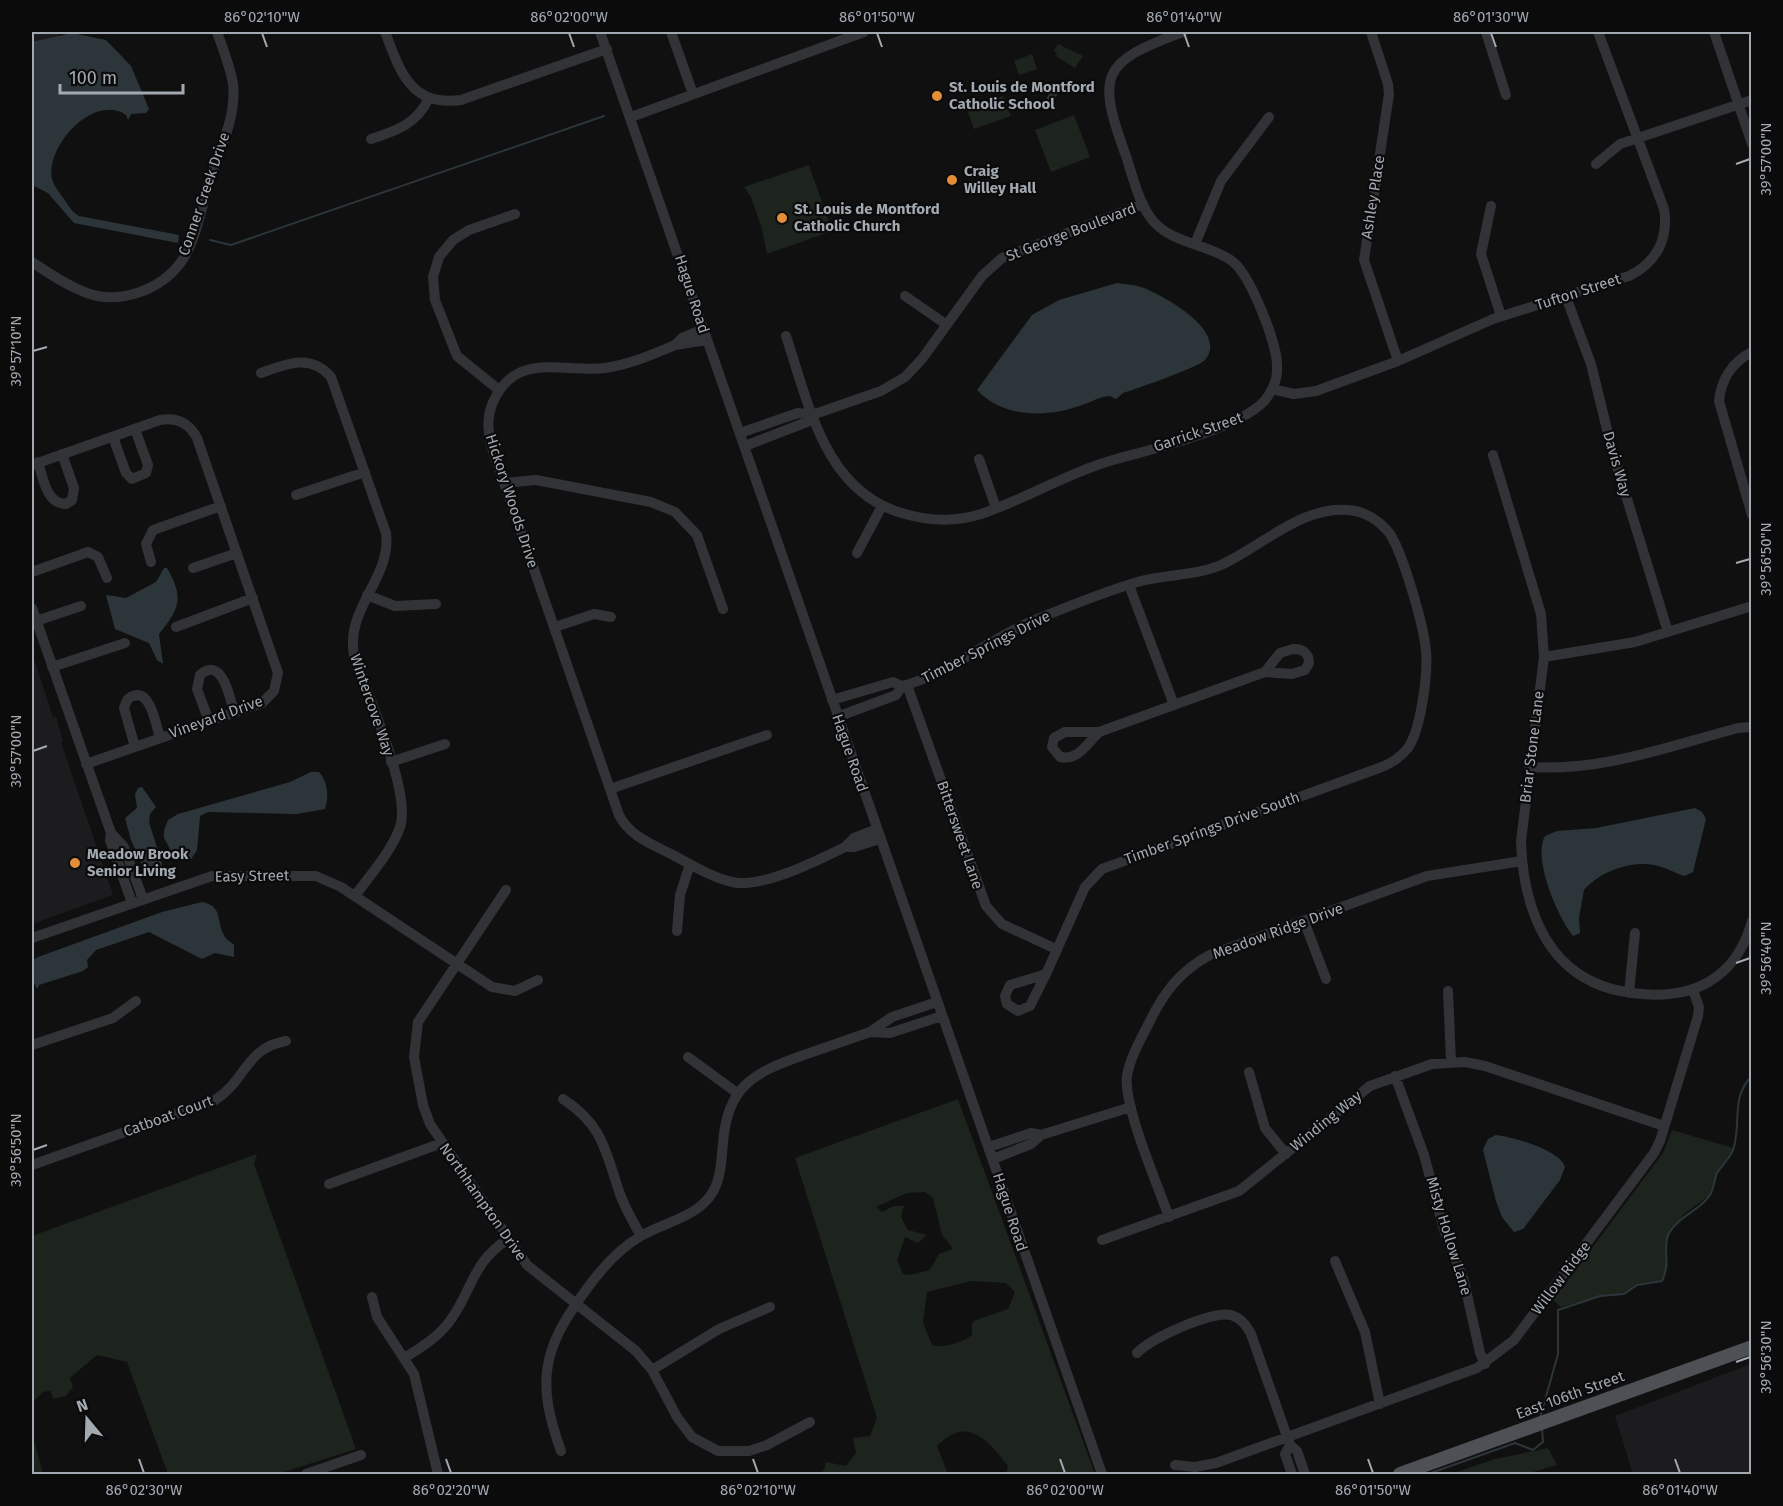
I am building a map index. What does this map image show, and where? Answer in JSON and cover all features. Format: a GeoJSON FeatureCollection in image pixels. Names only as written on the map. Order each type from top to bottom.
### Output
{"type":"FeatureCollection","features":[{"type":"Feature","properties":{"kind":"main road","name":"East 106th Street"},"geometry":{"type":"LineString","coordinates":[[1400,1474],[1752,1347]]}},
{"type":"Feature","properties":{"kind":"street","name":"Conner Creek Drive"},"geometry":{"type":"LineString","coordinates":[[32,262],[81,291],[111,297],[135,294],[153,286],[181,262],[194,232],[233,100],[230,69],[217,32]]}},
{"type":"Feature","properties":{"kind":"street"},"geometry":{"type":"LineString","coordinates":[[385,32],[403,76],[413,88],[429,98],[461,100],[607,49]]}},
{"type":"Feature","properties":{"kind":"street","name":"Hague Road"},"geometry":{"type":"LineString","coordinates":[[600,32],[1102,1474]]}},
{"type":"Feature","properties":{"kind":"street"},"geometry":{"type":"LineString","coordinates":[[671,32],[693,94]]}},
{"type":"Feature","properties":{"kind":"street"},"geometry":{"type":"LineString","coordinates":[[631,117],[864,32]]}},
{"type":"Feature","properties":{"kind":"street"},"geometry":{"type":"LineString","coordinates":[[1184,32],[1136,50],[1125,58],[1111,79],[1108,101],[1110,113],[1143,204],[1159,226],[1226,257],[1247,278],[1276,357],[1276,375],[1272,389]]}},
{"type":"Feature","properties":{"kind":"street","name":"Ashley Place"},"geometry":{"type":"LineString","coordinates":[[1371,32],[1388,84],[1389,94],[1364,260],[1398,360]]}},
{"type":"Feature","properties":{"kind":"street"},"geometry":{"type":"LineString","coordinates":[[1486,32],[1506,95]]}},
{"type":"Feature","properties":{"kind":"street","name":"Tufton Street"},"geometry":{"type":"LineString","coordinates":[[1272,389],[1289,394],[1307,393],[1398,360],[1501,316],[1566,297],[1636,272],[1654,258],[1665,228],[1664,209],[1639,137],[1606,60],[1598,32]]}},
{"type":"Feature","properties":{"kind":"street"},"geometry":{"type":"LineString","coordinates":[[1714,32],[1752,144]]}},
{"type":"Feature","properties":{"kind":"street"},"geometry":{"type":"LineString","coordinates":[[371,139],[406,125],[420,114],[429,98]]}},
{"type":"Feature","properties":{"kind":"street"},"geometry":{"type":"LineString","coordinates":[[1596,164],[1613,148],[1639,137],[1752,100]]}},
{"type":"Feature","properties":{"kind":"street"},"geometry":{"type":"LineString","coordinates":[[1195,244],[1221,181],[1269,117]]}},
{"type":"Feature","properties":{"kind":"street","name":"St George Boulevard"},"geometry":{"type":"LineString","coordinates":[[740,433],[798,413],[812,415],[881,391],[901,380],[918,364],[982,276],[1002,258],[1143,204]]}},
{"type":"Feature","properties":{"kind":"street"},"geometry":{"type":"LineString","coordinates":[[1491,206],[1481,254],[1501,316]]}},
{"type":"Feature","properties":{"kind":"street"},"geometry":{"type":"LineString","coordinates":[[515,214],[469,230],[453,240],[439,257],[433,277],[435,300],[457,356],[499,390],[514,376],[526,370],[551,366],[614,367],[675,345],[682,338],[705,334]]}},
{"type":"Feature","properties":{"kind":"street"},"geometry":{"type":"LineString","coordinates":[[905,296],[947,325]]}},
{"type":"Feature","properties":{"kind":"street","name":"Davis Way"},"geometry":{"type":"LineString","coordinates":[[1566,297],[1591,364],[1612,450],[1668,632]]}},
{"type":"Feature","properties":{"kind":"street","name":"Garrick Street"},"geometry":{"type":"LineString","coordinates":[[786,336],[812,415],[825,448],[837,467],[856,488],[882,506],[920,518],[943,520],[968,517],[996,508],[1095,465],[1188,438],[1245,417],[1263,403],[1272,389]]}},
{"type":"Feature","properties":{"kind":"street"},"geometry":{"type":"LineString","coordinates":[[1752,352],[1738,360],[1728,373],[1721,387],[1719,401],[1748,492],[1752,515]]}},
{"type":"Feature","properties":{"kind":"street","name":"Wintercove Way"},"geometry":{"type":"LineString","coordinates":[[261,374],[303,361],[314,364],[327,372],[335,384],[383,522],[387,546],[354,623],[352,646],[402,798],[400,828],[356,896]]}},
{"type":"Feature","properties":{"kind":"street","name":"Hickory Woods Drive"},"geometry":{"type":"LineString","coordinates":[[499,390],[489,412],[488,426],[491,445],[619,815],[629,830],[690,864],[725,880],[746,883],[820,859],[845,847],[854,838],[878,834]]}},
{"type":"Feature","properties":{"kind":"street","name":"St George Boulevard"},"geometry":{"type":"LineString","coordinates":[[745,446],[807,422],[812,415]]}},
{"type":"Feature","properties":{"kind":"street","name":"Vineyard Drive"},"geometry":{"type":"LineString","coordinates":[[86,764],[266,700],[274,691],[277,682],[276,667],[197,438],[190,428],[180,421],[164,420],[135,429]]}},
{"type":"Feature","properties":{"kind":"street"},"geometry":{"type":"LineString","coordinates":[[62,454],[74,491],[72,500],[66,504],[56,503],[51,498],[35,463],[113,436],[135,429],[148,465],[146,473],[140,478],[132,479],[126,474],[113,436]]}},
{"type":"Feature","properties":{"kind":"street","name":"Briar Stone Lane"},"geometry":{"type":"LineString","coordinates":[[1493,455],[1541,614],[1544,657],[1521,831],[1522,861],[1535,916],[1556,953],[1583,977],[1610,989],[1629,993],[1670,995],[1693,990]]}},
{"type":"Feature","properties":{"kind":"street"},"geometry":{"type":"LineString","coordinates":[[979,459],[996,508]]}},
{"type":"Feature","properties":{"kind":"street"},"geometry":{"type":"LineString","coordinates":[[296,495],[365,472]]}},
{"type":"Feature","properties":{"kind":"street"},"geometry":{"type":"LineString","coordinates":[[505,483],[536,480],[651,502],[670,509],[687,521],[697,535],[723,609]]}},
{"type":"Feature","properties":{"kind":"street"},"geometry":{"type":"LineString","coordinates":[[151,562],[146,544],[153,530],[221,506]]}},
{"type":"Feature","properties":{"kind":"street"},"geometry":{"type":"LineString","coordinates":[[857,553],[882,506]]}},
{"type":"Feature","properties":{"kind":"street","name":"Timber Springs Drive"},"geometry":{"type":"LineString","coordinates":[[837,717],[896,695],[904,685],[942,670],[1027,623],[1129,585],[1213,568],[1280,529],[1329,511],[1356,511],[1374,518],[1393,540],[1423,633],[1426,657],[1417,726]]}},
{"type":"Feature","properties":{"kind":"street"},"geometry":{"type":"LineString","coordinates":[[32,572],[88,552],[98,557],[106,578]]}},
{"type":"Feature","properties":{"kind":"street"},"geometry":{"type":"LineString","coordinates":[[193,568],[237,553]]}},
{"type":"Feature","properties":{"kind":"street"},"geometry":{"type":"LineString","coordinates":[[1129,585],[1174,705]]}},
{"type":"Feature","properties":{"kind":"street"},"geometry":{"type":"LineString","coordinates":[[367,596],[394,606],[436,604]]}},
{"type":"Feature","properties":{"kind":"street"},"geometry":{"type":"LineString","coordinates":[[176,627],[253,598]]}},
{"type":"Feature","properties":{"kind":"street"},"geometry":{"type":"LineString","coordinates":[[36,621],[81,606]]}},
{"type":"Feature","properties":{"kind":"street"},"geometry":{"type":"LineString","coordinates":[[1544,657],[1618,646],[1752,606]]}},
{"type":"Feature","properties":{"kind":"street"},"geometry":{"type":"LineString","coordinates":[[32,608],[111,832],[124,847],[137,901]]}},
{"type":"Feature","properties":{"kind":"street"},"geometry":{"type":"LineString","coordinates":[[555,627],[594,614],[611,617]]}},
{"type":"Feature","properties":{"kind":"street"},"geometry":{"type":"LineString","coordinates":[[52,667],[125,643]]}},
{"type":"Feature","properties":{"kind":"street"},"geometry":{"type":"LineString","coordinates":[[209,721],[197,689],[200,675],[207,670],[216,671],[222,676],[234,712]]}},
{"type":"Feature","properties":{"kind":"street"},"geometry":{"type":"LineString","coordinates":[[1099,732],[1265,672]]}},
{"type":"Feature","properties":{"kind":"street","name":"Timber Springs Drive"},"geometry":{"type":"LineString","coordinates":[[832,700],[893,682],[904,685]]}},
{"type":"Feature","properties":{"kind":"street","name":"Bittersweet Lane"},"geometry":{"type":"LineString","coordinates":[[904,685],[986,906],[1002,924],[1056,949]]}},
{"type":"Feature","properties":{"kind":"street"},"geometry":{"type":"LineString","coordinates":[[135,747],[124,708],[128,699],[134,696],[140,695],[147,700],[160,738]]}},
{"type":"Feature","properties":{"kind":"street","name":"Timber Springs Drive South"},"geometry":{"type":"LineString","coordinates":[[1046,974],[1085,886],[1102,869],[1388,765],[1408,747],[1417,726]]}},
{"type":"Feature","properties":{"kind":"street"},"geometry":{"type":"LineString","coordinates":[[1529,767],[1568,768],[1604,762],[1651,753],[1738,728],[1752,727]]}},
{"type":"Feature","properties":{"kind":"street"},"geometry":{"type":"LineString","coordinates":[[610,789],[767,735]]}},
{"type":"Feature","properties":{"kind":"street"},"geometry":{"type":"LineString","coordinates":[[391,762],[445,744]]}},
{"type":"Feature","properties":{"kind":"street","name":"Meadow Ridge Drive"},"geometry":{"type":"LineString","coordinates":[[1169,1217],[1131,1107],[1127,1087],[1130,1065],[1157,1007],[1173,982],[1191,966],[1210,955],[1427,876],[1522,861]]}},
{"type":"Feature","properties":{"kind":"street"},"geometry":{"type":"LineString","coordinates":[[677,931],[680,896],[690,864]]}},
{"type":"Feature","properties":{"kind":"street","name":"Easy Street"},"geometry":{"type":"LineString","coordinates":[[32,938],[201,878],[225,875],[316,876],[331,881],[356,896],[456,964],[500,990],[524,989],[538,980]]}},
{"type":"Feature","properties":{"kind":"street","name":"Northhampton Drive"},"geometry":{"type":"LineString","coordinates":[[506,890],[422,1014],[414,1041],[414,1057],[424,1111],[442,1143],[507,1239],[538,1276],[631,1346],[652,1370],[686,1430],[698,1442],[712,1449],[734,1452],[758,1449],[810,1422]]}},
{"type":"Feature","properties":{"kind":"street"},"geometry":{"type":"LineString","coordinates":[[1304,921],[1326,979]]}},
{"type":"Feature","properties":{"kind":"street"},"geometry":{"type":"LineString","coordinates":[[1693,990],[1708,983],[1730,964],[1743,944],[1752,921]]}},
{"type":"Feature","properties":{"kind":"street"},"geometry":{"type":"LineString","coordinates":[[1629,993],[1635,933]]}},
{"type":"Feature","properties":{"kind":"street","name":"Willow Ridge"},"geometry":{"type":"LineString","coordinates":[[1175,1465],[1202,1467],[1289,1442],[1485,1364],[1514,1340],[1654,1153],[1698,1016],[1699,1007],[1693,990]]}},
{"type":"Feature","properties":{"kind":"street"},"geometry":{"type":"LineString","coordinates":[[1448,991],[1451,1062]]}},
{"type":"Feature","properties":{"kind":"street"},"geometry":{"type":"LineString","coordinates":[[32,1045],[113,1018],[136,1001]]}},
{"type":"Feature","properties":{"kind":"street"},"geometry":{"type":"LineString","coordinates":[[561,1451],[547,1406],[547,1371],[556,1336],[575,1305],[608,1262],[641,1236],[694,1211],[714,1191],[720,1169],[725,1122],[737,1093],[755,1076],[773,1066],[870,1032],[892,1017],[937,1002]]}},
{"type":"Feature","properties":{"kind":"street"},"geometry":{"type":"LineString","coordinates":[[870,1032],[890,1033],[942,1016]]}},
{"type":"Feature","properties":{"kind":"street","name":"Catboat Court"},"geometry":{"type":"LineString","coordinates":[[32,1165],[215,1100],[232,1086],[256,1053],[271,1044],[286,1041]]}},
{"type":"Feature","properties":{"kind":"street"},"geometry":{"type":"LineString","coordinates":[[688,1057],[737,1093]]}},
{"type":"Feature","properties":{"kind":"street","name":"Winding Way"},"geometry":{"type":"LineString","coordinates":[[1102,1240],[1239,1191],[1358,1095],[1395,1076],[1425,1065],[1451,1062],[1485,1065],[1664,1126]]}},
{"type":"Feature","properties":{"kind":"street"},"geometry":{"type":"LineString","coordinates":[[1249,1072],[1265,1128],[1286,1154]]}},
{"type":"Feature","properties":{"kind":"street","name":"Misty Hollow Lane"},"geometry":{"type":"LineString","coordinates":[[1395,1076],[1424,1155],[1444,1230],[1464,1281],[1480,1353],[1485,1364]]}},
{"type":"Feature","properties":{"kind":"street"},"geometry":{"type":"LineString","coordinates":[[563,1099],[587,1118],[601,1137],[620,1195],[641,1236]]}},
{"type":"Feature","properties":{"kind":"street"},"geometry":{"type":"LineString","coordinates":[[993,1159],[1031,1144],[1041,1136],[1131,1107]]}},
{"type":"Feature","properties":{"kind":"street"},"geometry":{"type":"LineString","coordinates":[[989,1147],[1031,1133],[1041,1136]]}},
{"type":"Feature","properties":{"kind":"street"},"geometry":{"type":"LineString","coordinates":[[330,1184],[442,1143]]}},
{"type":"Feature","properties":{"kind":"street"},"geometry":{"type":"LineString","coordinates":[[406,1357],[431,1341],[448,1324],[478,1266],[491,1251],[507,1239]]}},
{"type":"Feature","properties":{"kind":"street"},"geometry":{"type":"LineString","coordinates":[[1335,1262],[1365,1332],[1380,1404]]}},
{"type":"Feature","properties":{"kind":"street"},"geometry":{"type":"LineString","coordinates":[[372,1297],[377,1317],[406,1357],[419,1387],[438,1474]]}},
{"type":"Feature","properties":{"kind":"street"},"geometry":{"type":"LineString","coordinates":[[652,1370],[708,1335],[770,1306]]}},
{"type":"Feature","properties":{"kind":"street"},"geometry":{"type":"LineString","coordinates":[[1137,1353],[1155,1338],[1214,1317],[1226,1315],[1239,1318],[1251,1334],[1289,1442],[1297,1451],[1305,1474]]}},
{"type":"Feature","properties":{"kind":"street"},"geometry":{"type":"LineString","coordinates":[[1289,1442],[1285,1454],[1292,1474]]}},
{"type":"Feature","properties":{"kind":"street"},"geometry":{"type":"LineString","coordinates":[[306,1474],[361,1455]]}},
{"type":"Feature","properties":{"kind":"shaded area"},"geometry":{"type":"Polygon","coordinates":[[[32,32],[58,32],[62,46],[32,59],[32,32]]]}},
{"type":"Feature","properties":{"kind":"shaded area"},"geometry":{"type":"Polygon","coordinates":[[[72,33],[106,40],[131,66],[149,109],[146,113],[131,114],[128,120],[126,115],[113,110],[100,111],[74,126],[56,152],[52,166],[54,184],[70,208],[79,216],[179,235],[178,243],[74,223],[48,193],[32,185],[32,42],[72,33]]]}},
{"type":"Feature","properties":{"kind":"shaded area"},"geometry":{"type":"Polygon","coordinates":[[[1058,44],[1083,56],[1075,68],[1056,56],[1057,53],[1054,51],[1058,44]]]}},
{"type":"Feature","properties":{"kind":"shaded area"},"geometry":{"type":"Polygon","coordinates":[[[1032,54],[1037,69],[1019,75],[1014,61],[1032,54]]]}},
{"type":"Feature","properties":{"kind":"shaded area"},"geometry":{"type":"Polygon","coordinates":[[[1055,82],[1062,86],[1051,106],[1045,102],[1055,82]]]}},
{"type":"Feature","properties":{"kind":"shaded area"},"geometry":{"type":"Polygon","coordinates":[[[1003,96],[1011,116],[974,129],[967,109],[1003,96]]]}},
{"type":"Feature","properties":{"kind":"shaded area"},"geometry":{"type":"Polygon","coordinates":[[[1074,115],[1090,157],[1051,172],[1035,130],[1074,115]]]}},
{"type":"Feature","properties":{"kind":"shaded area"},"geometry":{"type":"Polygon","coordinates":[[[809,165],[832,231],[767,254],[762,229],[751,197],[744,187],[809,165]]]}},
{"type":"Feature","properties":{"kind":"shaded area"},"geometry":{"type":"Polygon","coordinates":[[[1117,283],[1144,288],[1191,316],[1202,327],[1208,338],[1210,349],[1205,360],[1153,383],[1123,393],[1116,399],[1110,396],[1103,397],[1054,412],[1026,413],[1012,410],[999,406],[977,390],[1032,315],[1059,300],[1117,283]]]}},
{"type":"Feature","properties":{"kind":"shaded area"},"geometry":{"type":"Polygon","coordinates":[[[164,568],[167,568],[176,587],[177,602],[172,617],[159,634],[163,664],[157,660],[149,643],[115,629],[106,595],[126,598],[156,582],[164,568]]]}},
{"type":"Feature","properties":{"kind":"shaded area"},"geometry":{"type":"Polygon","coordinates":[[[32,653],[53,717],[56,717],[63,741],[61,742],[113,895],[32,924],[32,653]]]}},
{"type":"Feature","properties":{"kind":"shaded area"},"geometry":{"type":"Polygon","coordinates":[[[311,772],[319,772],[326,785],[325,809],[297,814],[208,812],[200,816],[197,850],[191,859],[176,860],[164,838],[168,820],[178,814],[290,782],[311,772]]]}},
{"type":"Feature","properties":{"kind":"shaded area"},"geometry":{"type":"Polygon","coordinates":[[[142,787],[156,807],[150,814],[149,822],[162,864],[161,870],[154,872],[143,867],[131,840],[125,818],[137,808],[135,794],[138,788],[142,787]]]}},
{"type":"Feature","properties":{"kind":"shaded area"},"geometry":{"type":"Polygon","coordinates":[[[1695,808],[1702,812],[1706,819],[1693,872],[1684,876],[1658,866],[1639,864],[1608,872],[1584,890],[1579,918],[1580,933],[1573,936],[1560,916],[1544,873],[1542,846],[1545,836],[1557,831],[1596,828],[1695,808]]]}},
{"type":"Feature","properties":{"kind":"shaded area"},"geometry":{"type":"Polygon","coordinates":[[[202,902],[216,910],[225,936],[234,945],[234,957],[215,953],[202,959],[149,932],[96,950],[87,960],[88,967],[83,971],[39,985],[37,989],[32,978],[32,961],[38,957],[162,912],[202,902]]]}},
{"type":"Feature","properties":{"kind":"shaded area"},"geometry":{"type":"Polygon","coordinates":[[[958,1099],[1095,1474],[1006,1474],[1008,1466],[984,1440],[976,1434],[958,1432],[937,1446],[948,1474],[819,1474],[824,1470],[826,1462],[846,1466],[856,1453],[853,1438],[870,1436],[877,1418],[795,1158],[958,1099]],[[925,1192],[907,1193],[876,1207],[882,1212],[894,1206],[904,1206],[901,1217],[908,1230],[927,1235],[918,1243],[905,1237],[897,1260],[903,1274],[910,1275],[930,1270],[939,1254],[953,1249],[942,1235],[933,1198],[925,1192]],[[971,1281],[927,1292],[923,1323],[932,1345],[947,1345],[963,1340],[972,1335],[972,1323],[976,1320],[1008,1309],[1015,1292],[1006,1283],[971,1281]]]}},
{"type":"Feature","properties":{"kind":"shaded area"},"geometry":{"type":"Polygon","coordinates":[[[1672,1130],[1733,1148],[1716,1175],[1710,1195],[1684,1214],[1669,1234],[1666,1241],[1668,1266],[1662,1281],[1637,1285],[1624,1294],[1605,1295],[1561,1307],[1553,1300],[1663,1153],[1672,1130]]]}},
{"type":"Feature","properties":{"kind":"shaded area"},"geometry":{"type":"Polygon","coordinates":[[[1496,1135],[1513,1138],[1545,1150],[1554,1155],[1565,1167],[1560,1180],[1523,1229],[1514,1232],[1502,1217],[1483,1150],[1488,1139],[1496,1135]]]}},
{"type":"Feature","properties":{"kind":"shaded area"},"geometry":{"type":"Polygon","coordinates":[[[257,1154],[254,1164],[356,1449],[278,1474],[168,1474],[127,1362],[97,1355],[70,1378],[73,1387],[66,1396],[54,1399],[50,1391],[43,1392],[32,1403],[32,1236],[257,1154]]]}},
{"type":"Feature","properties":{"kind":"shaded area"},"geometry":{"type":"Polygon","coordinates":[[[1751,1364],[1751,1474],[1633,1474],[1615,1416],[1751,1364]]]}},
{"type":"Feature","properties":{"kind":"shaded area"},"geometry":{"type":"Polygon","coordinates":[[[32,1432],[43,1474],[32,1474],[32,1432]]]}},
{"type":"Feature","properties":{"kind":"shaded area"},"geometry":{"type":"Polygon","coordinates":[[[1548,1448],[1557,1465],[1526,1474],[1451,1474],[1495,1459],[1548,1448]]]}},
{"type":"Feature","properties":{"kind":"waterway"},"geometry":{"type":"LineString","coordinates":[[210,240],[231,245],[604,116]]}},
{"type":"Feature","properties":{"kind":"waterway"},"geometry":{"type":"LineString","coordinates":[[1540,1418],[1558,1354],[1558,1310],[1600,1296],[1624,1294],[1637,1285],[1662,1281],[1666,1268],[1666,1243],[1669,1233],[1711,1193],[1717,1173],[1733,1150],[1741,1093],[1752,1076]]}},
{"type":"Feature","properties":{"kind":"waterway"},"geometry":{"type":"LineString","coordinates":[[1428,1474],[1515,1443],[1533,1450],[1543,1442],[1542,1428]]}},
{"type":"Feature","properties":{"kind":"place","name":"St. Louis de Montford Catholic School"},"geometry":{"type":"Point","coordinates":[937,96]}},
{"type":"Feature","properties":{"kind":"place","name":"Craig Willey Hall"},"geometry":{"type":"Point","coordinates":[952,180]}},
{"type":"Feature","properties":{"kind":"place","name":"St. Louis de Montford Catholic Church"},"geometry":{"type":"Point","coordinates":[782,218]}},
{"type":"Feature","properties":{"kind":"place","name":"Meadow Brook Senior Living"},"geometry":{"type":"Point","coordinates":[75,863]}}]}
